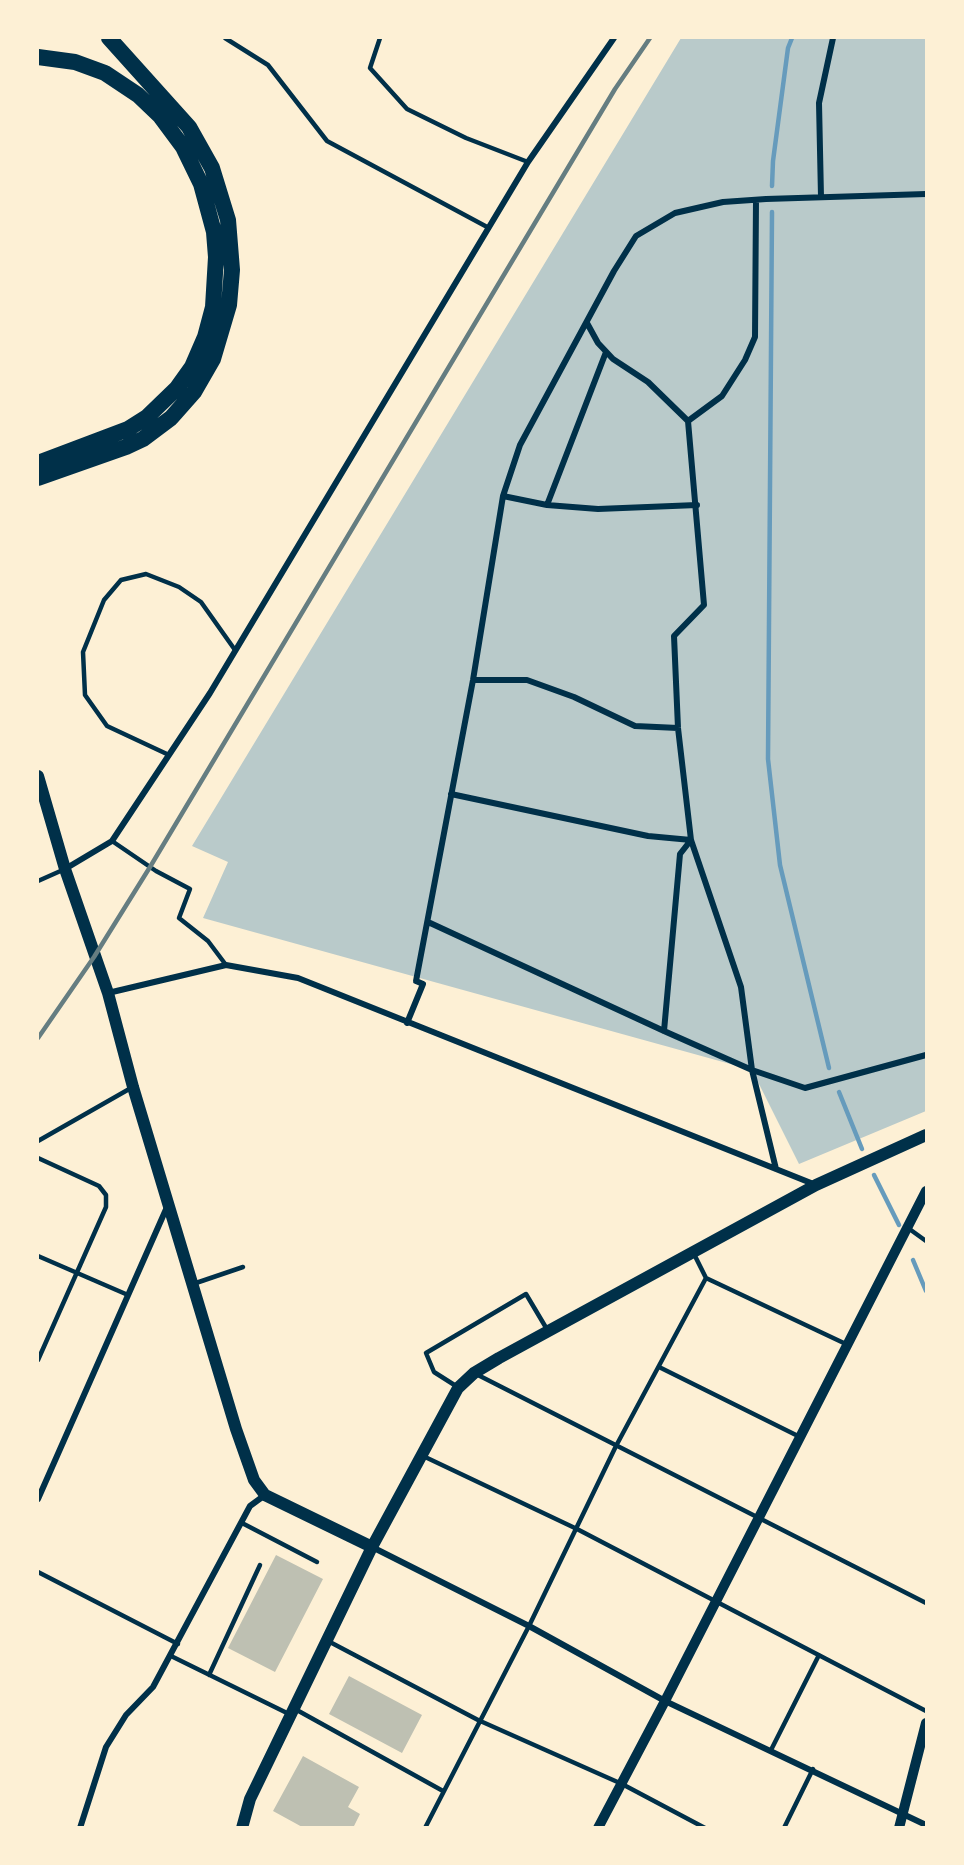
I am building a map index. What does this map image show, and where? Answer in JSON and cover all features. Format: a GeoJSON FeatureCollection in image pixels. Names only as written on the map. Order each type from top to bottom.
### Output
{"type":"FeatureCollection","features":[{"type":"Feature","properties":{"kind":"highway"},"geometry":{"type":"LineString","coordinates":[[38,478],[126,447],[142,439],[171,418],[194,392],[213,359],[229,304],[232,270],[228,220],[212,168],[189,127],[109,38]]}},
{"type":"Feature","properties":{"kind":"highway"},"geometry":{"type":"LineString","coordinates":[[38,57],[75,62],[105,73],[149,104],[172,130],[193,166],[208,205],[214,232],[216,281],[213,307],[205,338],[192,367],[177,388],[147,417],[120,432],[38,463]]}},
{"type":"Feature","properties":{"kind":"highway"},"geometry":{"type":"LineString","coordinates":[[38,450],[77,449]]}},
{"type":"Feature","properties":{"kind":"main road"},"geometry":{"type":"LineString","coordinates":[[38,776],[65,869]]}},
{"type":"Feature","properties":{"kind":"main road"},"geometry":{"type":"LineString","coordinates":[[38,799],[108,993],[133,1087],[248,1463],[265,1495],[372,1547]]}},
{"type":"Feature","properties":{"kind":"main road"},"geometry":{"type":"LineString","coordinates":[[242,1827],[250,1799],[372,1547],[458,1388],[474,1373],[548,1331],[816,1185],[927,1136]]}},
{"type":"Feature","properties":{"kind":"street"},"geometry":{"type":"LineString","coordinates":[[65,869],[112,841],[169,755],[235,650],[528,162],[614,38]]}},
{"type":"Feature","properties":{"kind":"street"},"geometry":{"type":"LineString","coordinates":[[820,198],[819,103],[833,38]]}},
{"type":"Feature","properties":{"kind":"street"},"geometry":{"type":"LineString","coordinates":[[407,1023],[423,984],[416,981],[473,680],[503,496],[520,445],[614,271],[636,236],[675,213],[723,202],[927,194]]}},
{"type":"Feature","properties":{"kind":"street"},"geometry":{"type":"LineString","coordinates":[[688,421],[722,396],[745,360],[755,337],[756,200]]}},
{"type":"Feature","properties":{"kind":"street"},"geometry":{"type":"LineString","coordinates":[[587,322],[598,343],[606,351],[648,382],[688,421],[704,605],[674,636],[678,728],[692,840],[741,987],[752,1070],[776,1169]]}},
{"type":"Feature","properties":{"kind":"street"},"geometry":{"type":"LineString","coordinates":[[547,505],[606,351]]}},
{"type":"Feature","properties":{"kind":"street"},"geometry":{"type":"LineString","coordinates":[[503,496],[547,505],[598,509],[697,506]]}},
{"type":"Feature","properties":{"kind":"street"},"geometry":{"type":"LineString","coordinates":[[473,680],[527,680],[574,697],[635,726],[678,728]]}},
{"type":"Feature","properties":{"kind":"street"},"geometry":{"type":"LineString","coordinates":[[451,794],[648,836],[692,840]]}},
{"type":"Feature","properties":{"kind":"street"},"geometry":{"type":"LineString","coordinates":[[664,1031],[680,854],[692,840]]}},
{"type":"Feature","properties":{"kind":"street"},"geometry":{"type":"LineString","coordinates":[[428,922],[752,1070],[805,1088],[927,1055]]}},
{"type":"Feature","properties":{"kind":"street"},"geometry":{"type":"LineString","coordinates":[[108,993],[226,965],[298,978],[816,1185]]}},
{"type":"Feature","properties":{"kind":"street"},"geometry":{"type":"LineString","coordinates":[[598,1827],[927,1191]]}},
{"type":"Feature","properties":{"kind":"street"},"geometry":{"type":"LineString","coordinates":[[38,1499],[168,1203]]}},
{"type":"Feature","properties":{"kind":"street"},"geometry":{"type":"LineString","coordinates":[[80,1827],[106,1747],[126,1715],[153,1688],[250,1506],[265,1495]]}},
{"type":"Feature","properties":{"kind":"street"},"geometry":{"type":"LineString","coordinates":[[372,1547],[529,1626],[665,1701],[813,1769],[927,1825]]}},
{"type":"Feature","properties":{"kind":"street"},"geometry":{"type":"LineString","coordinates":[[899,1827],[927,1723]]}},
{"type":"Feature","properties":{"kind":"lane"},"geometry":{"type":"LineString","coordinates":[[225,38],[268,65],[327,141],[489,228]]}},
{"type":"Feature","properties":{"kind":"lane"},"geometry":{"type":"LineString","coordinates":[[380,38],[370,68],[407,109],[466,138],[528,162]]}},
{"type":"Feature","properties":{"kind":"lane"},"geometry":{"type":"LineString","coordinates":[[169,755],[106,726],[85,695],[83,652],[104,600],[121,580],[146,574],[179,587],[201,602],[235,650]]}},
{"type":"Feature","properties":{"kind":"lane"},"geometry":{"type":"LineString","coordinates":[[112,841],[156,871],[190,889],[179,918],[208,941],[226,965]]}},
{"type":"Feature","properties":{"kind":"lane"},"geometry":{"type":"LineString","coordinates":[[38,881],[65,869]]}},
{"type":"Feature","properties":{"kind":"lane"},"geometry":{"type":"LineString","coordinates":[[38,1141],[133,1087]]}},
{"type":"Feature","properties":{"kind":"lane"},"geometry":{"type":"LineString","coordinates":[[38,1158],[99,1186],[106,1195],[106,1207],[38,1360]]}},
{"type":"Feature","properties":{"kind":"lane"},"geometry":{"type":"LineString","coordinates":[[908,1228],[927,1241]]}},
{"type":"Feature","properties":{"kind":"lane"},"geometry":{"type":"LineString","coordinates":[[693,1252],[706,1278],[848,1345]]}},
{"type":"Feature","properties":{"kind":"lane"},"geometry":{"type":"LineString","coordinates":[[38,1256],[128,1295]]}},
{"type":"Feature","properties":{"kind":"lane"},"geometry":{"type":"LineString","coordinates":[[193,1284],[243,1267]]}},
{"type":"Feature","properties":{"kind":"lane"},"geometry":{"type":"LineString","coordinates":[[425,1827],[478,1720],[529,1626],[616,1446],[706,1278]]}},
{"type":"Feature","properties":{"kind":"lane"},"geometry":{"type":"LineString","coordinates":[[458,1388],[434,1372],[426,1353],[526,1294],[548,1331]]}},
{"type":"Feature","properties":{"kind":"lane"},"geometry":{"type":"LineString","coordinates":[[659,1367],[801,1437]]}},
{"type":"Feature","properties":{"kind":"lane"},"geometry":{"type":"LineString","coordinates":[[474,1373],[927,1603]]}},
{"type":"Feature","properties":{"kind":"lane"},"geometry":{"type":"LineString","coordinates":[[423,1455],[577,1529],[927,1711]]}},
{"type":"Feature","properties":{"kind":"lane"},"geometry":{"type":"LineString","coordinates":[[242,1523],[317,1562]]}},
{"type":"Feature","properties":{"kind":"lane"},"geometry":{"type":"LineString","coordinates":[[209,1675],[260,1565]]}},
{"type":"Feature","properties":{"kind":"lane"},"geometry":{"type":"LineString","coordinates":[[38,1572],[178,1644]]}},
{"type":"Feature","properties":{"kind":"lane"},"geometry":{"type":"LineString","coordinates":[[328,1641],[478,1720],[622,1784],[705,1827]]}},
{"type":"Feature","properties":{"kind":"lane"},"geometry":{"type":"LineString","coordinates":[[771,1750],[819,1655]]}},
{"type":"Feature","properties":{"kind":"lane"},"geometry":{"type":"LineString","coordinates":[[171,1656],[293,1712],[443,1791]]}},
{"type":"Feature","properties":{"kind":"lane"},"geometry":{"type":"LineString","coordinates":[[784,1827],[813,1769]]}},
{"type":"Feature","properties":{"kind":"shaded area"},"geometry":{"type":"Polygon","coordinates":[[[681,38],[926,38],[926,1111],[799,1164],[752,1070],[203,918],[228,862],[192,846],[681,38]]]}},
{"type":"Feature","properties":{"kind":"building"},"geometry":{"type":"Polygon","coordinates":[[[276,1555],[323,1579],[275,1672],[228,1648],[276,1555]]]}},
{"type":"Feature","properties":{"kind":"building"},"geometry":{"type":"Polygon","coordinates":[[[349,1676],[422,1715],[402,1753],[329,1714],[349,1676]]]}},
{"type":"Feature","properties":{"kind":"building"},"geometry":{"type":"Polygon","coordinates":[[[303,1756],[359,1787],[348,1807],[360,1814],[353,1828],[304,1828],[273,1811],[303,1756]]]}},
{"type":"Feature","properties":{"kind":"waterway"},"geometry":{"type":"LineString","coordinates":[[772,186],[773,161],[788,48],[792,38]]}},
{"type":"Feature","properties":{"kind":"waterway"},"geometry":{"type":"LineString","coordinates":[[772,212],[768,759],[780,865],[829,1068]]}},
{"type":"Feature","properties":{"kind":"waterway"},"geometry":{"type":"LineString","coordinates":[[839,1092],[862,1149]]}},
{"type":"Feature","properties":{"kind":"waterway"},"geometry":{"type":"LineString","coordinates":[[874,1175],[899,1225]]}},
{"type":"Feature","properties":{"kind":"waterway"},"geometry":{"type":"LineString","coordinates":[[913,1260],[926,1291]]}},
{"type":"Feature","properties":{"kind":"railway"},"geometry":{"type":"LineString","coordinates":[[38,1038],[94,957],[150,867],[615,89],[650,38]]}}]}
